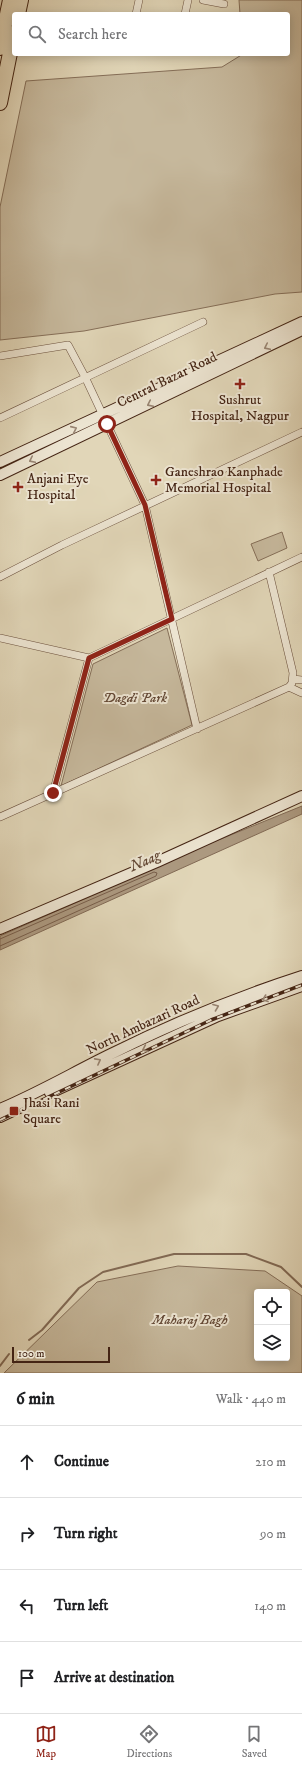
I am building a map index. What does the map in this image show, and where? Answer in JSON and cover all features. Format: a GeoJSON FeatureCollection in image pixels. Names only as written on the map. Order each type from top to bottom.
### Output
{"type":"FeatureCollection","features":[{"type":"Feature","properties":{"kind":"highway"},"geometry":{"type":"LineString","coordinates":[[0,102],[10,0]]}},
{"type":"Feature","properties":{"kind":"highway"},"geometry":{"type":"LineString","coordinates":[[16,12],[21,0]]}},
{"type":"Feature","properties":{"kind":"highway"},"geometry":{"type":"LineString","coordinates":[[6,33],[12,20]]}},
{"type":"Feature","properties":{"kind":"main road","name":"Central Bazar Road"},"geometry":{"type":"LineString","coordinates":[[0,475],[105,420],[302,322]]}},
{"type":"Feature","properties":{"kind":"main road","name":"Central Bazar Road"},"geometry":{"type":"LineString","coordinates":[[0,462],[105,420],[302,330]]}},
{"type":"Feature","properties":{"kind":"main road"},"geometry":{"type":"LineString","coordinates":[[0,929],[164,859],[302,796]]}},
{"type":"Feature","properties":{"kind":"main road","name":"North Ambazari Road"},"geometry":{"type":"LineString","coordinates":[[0,1109],[23,1100],[147,1036],[205,1012],[302,976]]}},
{"type":"Feature","properties":{"kind":"main road","name":"North Ambazari Road"},"geometry":{"type":"LineString","coordinates":[[0,1117],[76,1080],[218,1016],[302,986]]}},
{"type":"Feature","properties":{"kind":"street"},"geometry":{"type":"LineString","coordinates":[[136,12],[139,0]]}},
{"type":"Feature","properties":{"kind":"street"},"geometry":{"type":"LineString","coordinates":[[185,12],[188,0]]}},
{"type":"Feature","properties":{"kind":"street"},"geometry":{"type":"LineString","coordinates":[[202,0],[224,4]]}},
{"type":"Feature","properties":{"kind":"street"},"geometry":{"type":"LineString","coordinates":[[0,418],[203,322]]}},
{"type":"Feature","properties":{"kind":"street"},"geometry":{"type":"LineString","coordinates":[[0,356],[68,345],[85,377],[145,505],[197,729]]}},
{"type":"Feature","properties":{"kind":"street"},"geometry":{"type":"LineString","coordinates":[[0,577],[49,551],[302,432]]}},
{"type":"Feature","properties":{"kind":"street"},"geometry":{"type":"LineString","coordinates":[[0,638],[89,658],[302,557]]}},
{"type":"Feature","properties":{"kind":"street"},"geometry":{"type":"LineString","coordinates":[[0,817],[290,687],[293,679],[270,572]]}},
{"type":"Feature","properties":{"kind":"street"},"geometry":{"type":"LineString","coordinates":[[53,793],[89,658]]}},
{"type":"Feature","properties":{"kind":"street"},"geometry":{"type":"LineString","coordinates":[[293,679],[302,680]]}},
{"type":"Feature","properties":{"kind":"street"},"geometry":{"type":"LineString","coordinates":[[290,687],[302,693]]}},
{"type":"Feature","properties":{"kind":"green space"},"geometry":{"type":"Polygon","coordinates":[[[239,0],[302,0],[302,292],[275,294],[84,331],[0,340],[0,207],[26,81],[222,67],[240,56],[290,56],[290,12],[240,12],[239,0]]]}},
{"type":"Feature","properties":{"kind":"green space"},"geometry":{"type":"Polygon","coordinates":[[[282,532],[287,548],[258,561],[251,544],[282,532]]]}},
{"type":"Feature","properties":{"kind":"green space","name":"Dagdi Park"},"geometry":{"type":"Polygon","coordinates":[[[167,628],[192,725],[61,786],[93,664],[167,628]]]}},
{"type":"Feature","properties":{"kind":"green space","name":"Maharaj Bagh"},"geometry":{"type":"Polygon","coordinates":[[[178,1266],[265,1271],[302,1296],[302,1373],[4,1373],[97,1282],[178,1266]]]}},
{"type":"Feature","properties":{"kind":"water"},"geometry":{"type":"Polygon","coordinates":[[[302,806],[302,814],[0,950],[0,936],[206,845],[302,806]]]}},
{"type":"Feature","properties":{"kind":"waterway"},"geometry":{"type":"LineString","coordinates":[[29,1340],[42,1330],[79,1288],[103,1272],[174,1254],[246,1254],[281,1267],[302,1287]]}},
{"type":"Feature","properties":{"kind":"waterway"},"geometry":{"type":"LineString","coordinates":[[0,1366],[9,1354]]}},
{"type":"Feature","properties":{"kind":"railway"},"geometry":{"type":"LineString","coordinates":[[0,1120],[211,1020],[302,985]]}},
{"type":"Feature","properties":{"kind":"place","name":"Sushrut Hospital, Nagpur"},"geometry":{"type":"Point","coordinates":[240,384]}},
{"type":"Feature","properties":{"kind":"place","name":"Ganeshrao Kanphade Memorial Hospital"},"geometry":{"type":"Point","coordinates":[156,480]}},
{"type":"Feature","properties":{"kind":"place","name":"Anjani Eye Hospital"},"geometry":{"type":"Point","coordinates":[18,487]}},
{"type":"Feature","properties":{"kind":"place","name":"Jhasi Rani Square"},"geometry":{"type":"Point","coordinates":[14,1111]}},
{"type":"Feature","properties":{"kind":"route"},"geometry":{"type":"LineString","coordinates":[[53,793],[89,658],[172,619],[145,505],[107,424]]}},
{"type":"Feature","properties":{"kind":"water label","name":"Naag"},"geometry":{"type":"Point","coordinates":[145,861]}}]}
